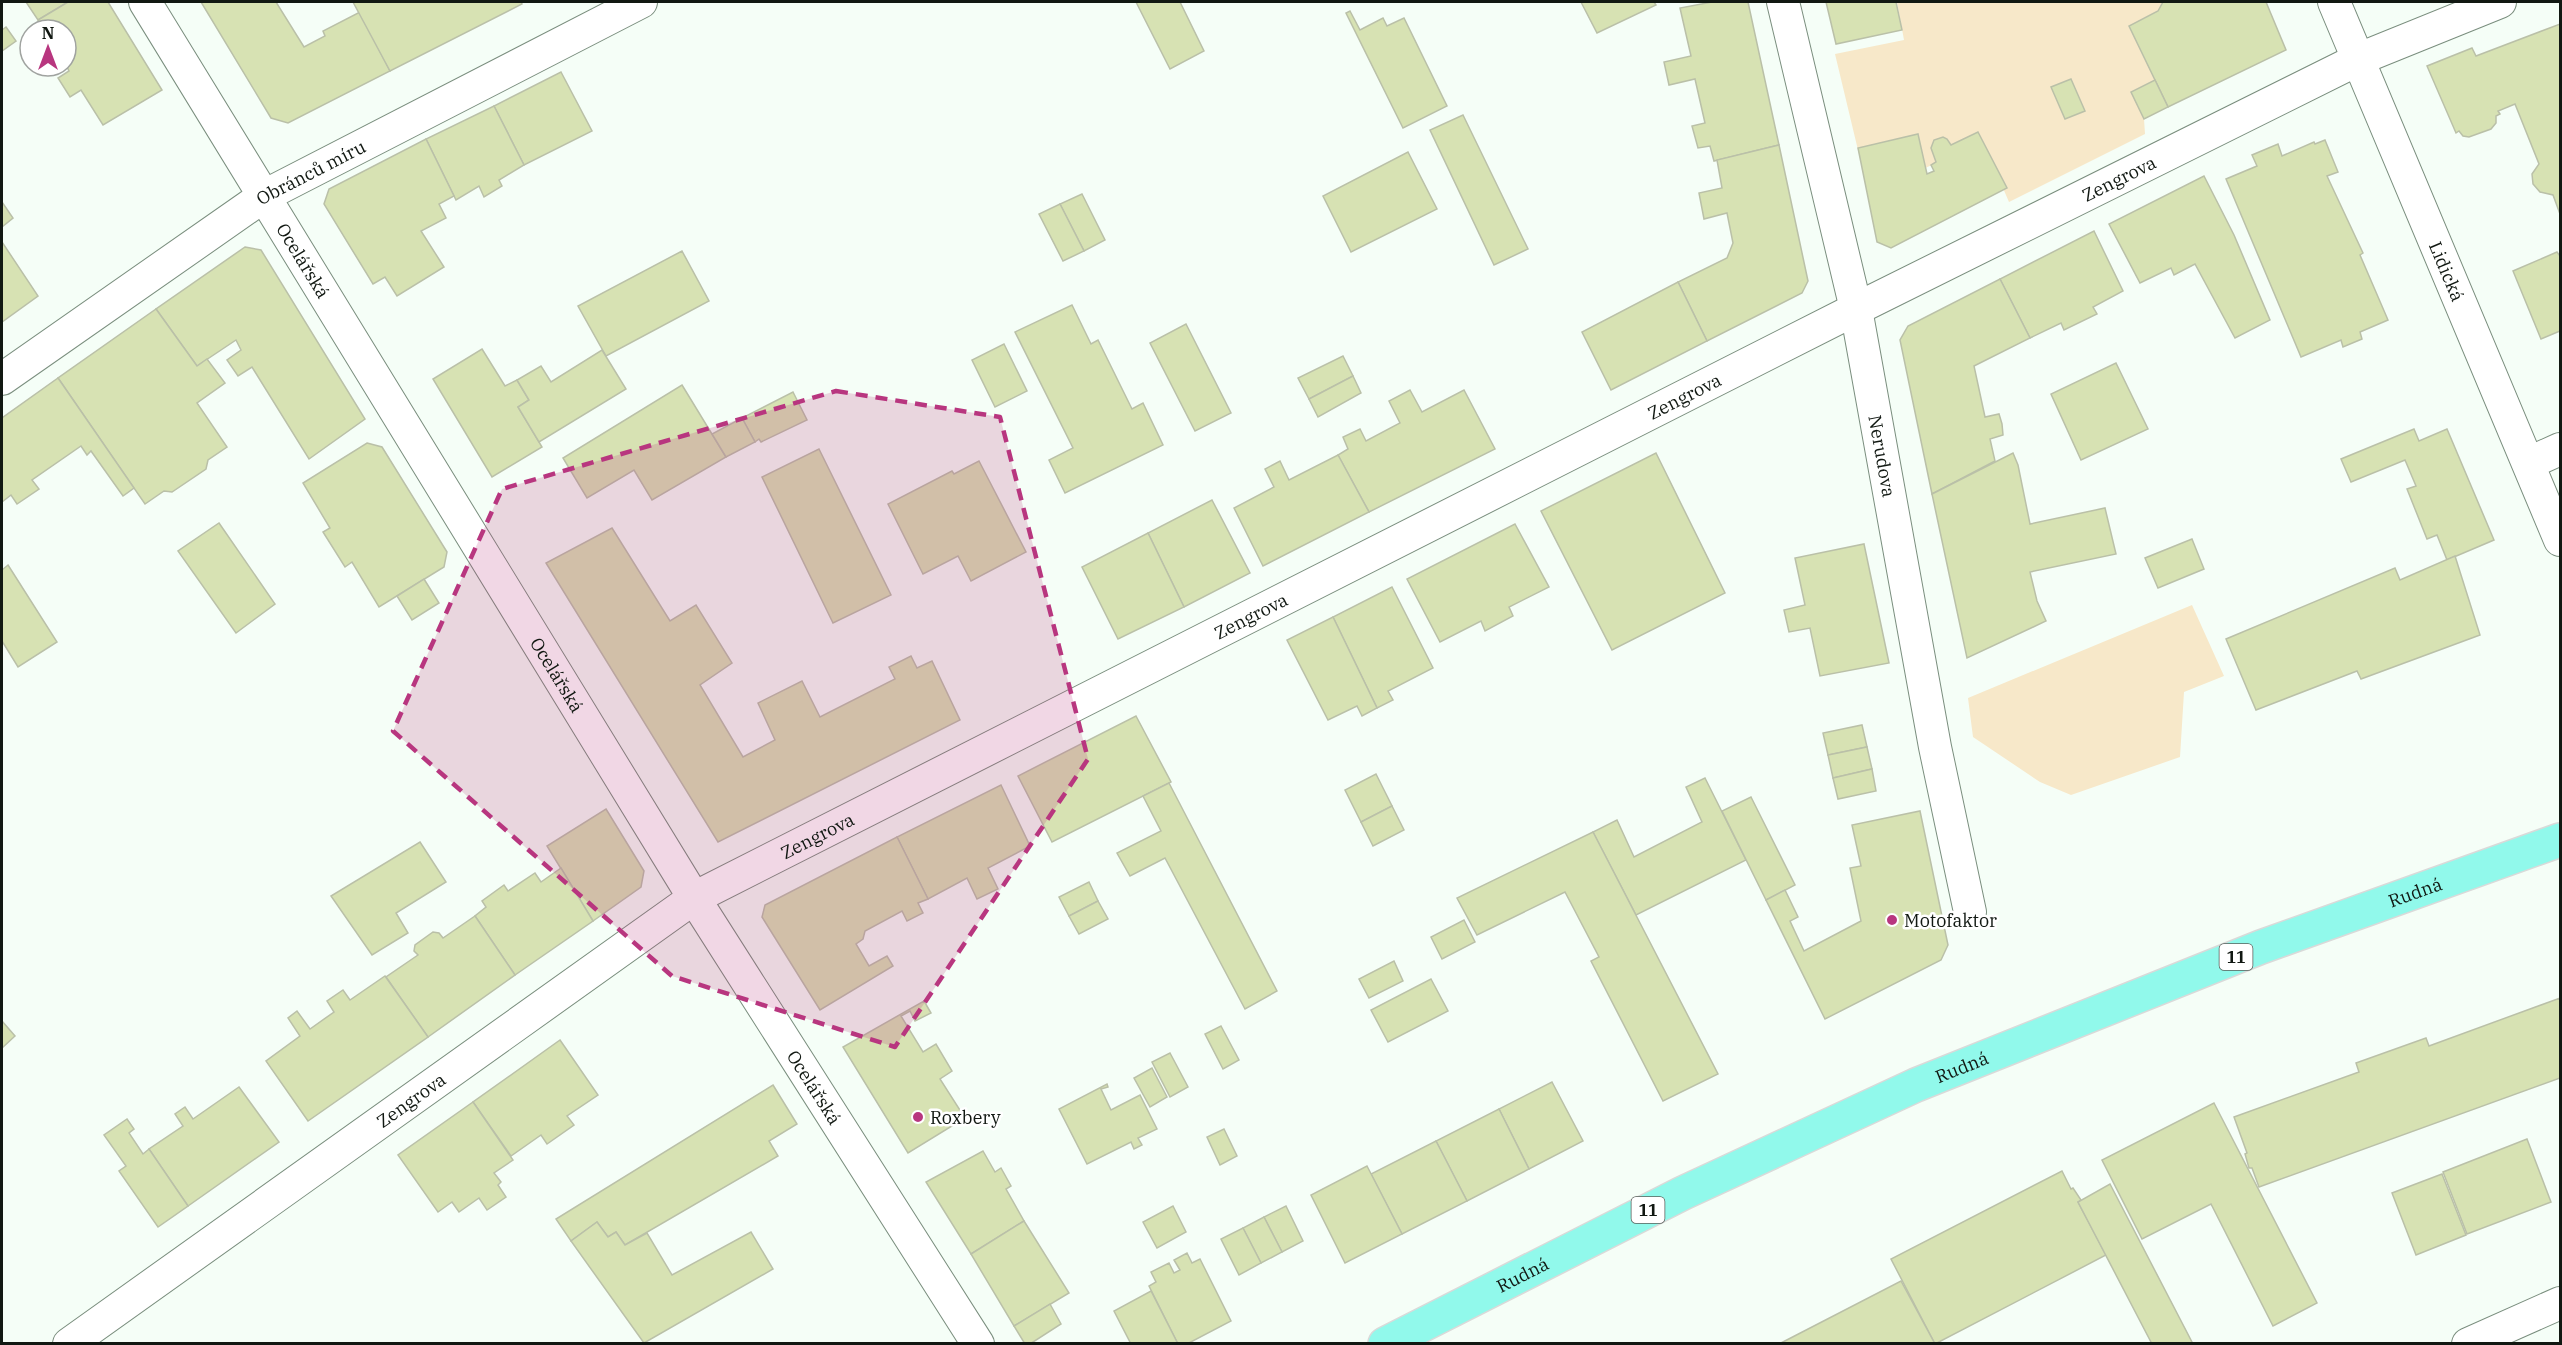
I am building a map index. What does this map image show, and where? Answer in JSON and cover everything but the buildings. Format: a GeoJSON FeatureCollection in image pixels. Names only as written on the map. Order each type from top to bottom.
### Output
{"type":"FeatureCollection","features":[{"type":"Feature","properties":{"kind":"main road","name":"Rudná"},"geometry":{"type":"LineString","coordinates":[[1385,1344],[1683,1193],[1916,1084],[2261,947],[2560,840]]}},
{"type":"Feature","properties":{"kind":"street","name":"Ocelářská"},"geometry":{"type":"LineString","coordinates":[[145,2],[694,898],[978,1344]]}},
{"type":"Feature","properties":{"kind":"street","name":"Obránců míru"},"geometry":{"type":"LineString","coordinates":[[2,379],[264,196],[641,2]]}},
{"type":"Feature","properties":{"kind":"street","name":"Nerudova"},"geometry":{"type":"LineString","coordinates":[[1783,2],[1856,309],[1935,747],[1970,912]]}},
{"type":"Feature","properties":{"kind":"street","name":"Lidická"},"geometry":{"type":"LineString","coordinates":[[2334,2],[2560,540]]}},
{"type":"Feature","properties":{"kind":"street","name":"Zengrova"},"geometry":{"type":"LineString","coordinates":[[69,1344],[694,898],[1856,309],[2359,59],[2500,2]]}},
{"type":"Feature","properties":{"kind":"street"},"geometry":{"type":"LineString","coordinates":[[2529,463],[2560,449]]}},
{"type":"Feature","properties":{"kind":"street"},"geometry":{"type":"LineString","coordinates":[[2468,1344],[2560,1303]]}},
{"type":"Feature","properties":{"kind":"highlighted area"},"geometry":{"type":"Polygon","coordinates":[[[836,391],[1000,417],[1088,759],[895,1047],[672,976],[393,731],[502,489],[836,391]]]}},
{"type":"Feature","properties":{"kind":"shaded area"},"geometry":{"type":"Polygon","coordinates":[[[1897,2],[2163,2],[2158,11],[2129,26],[2155,80],[2131,92],[2144,119],[2145,134],[2009,202],[1983,142],[1923,169],[1863,171],[1835,54],[1904,40],[1897,2]]]}},
{"type":"Feature","properties":{"kind":"shaded area"},"geometry":{"type":"Polygon","coordinates":[[[2192,605],[2224,676],[2184,692],[2180,757],[2071,795],[2040,782],[1973,737],[1968,698],[2192,605]]]}},
{"type":"Feature","properties":{"kind":"place","name":"Motofaktor"},"geometry":{"type":"Point","coordinates":[1892,920]}},
{"type":"Feature","properties":{"kind":"place","name":"Roxbery"},"geometry":{"type":"Point","coordinates":[918,1117]}}]}
